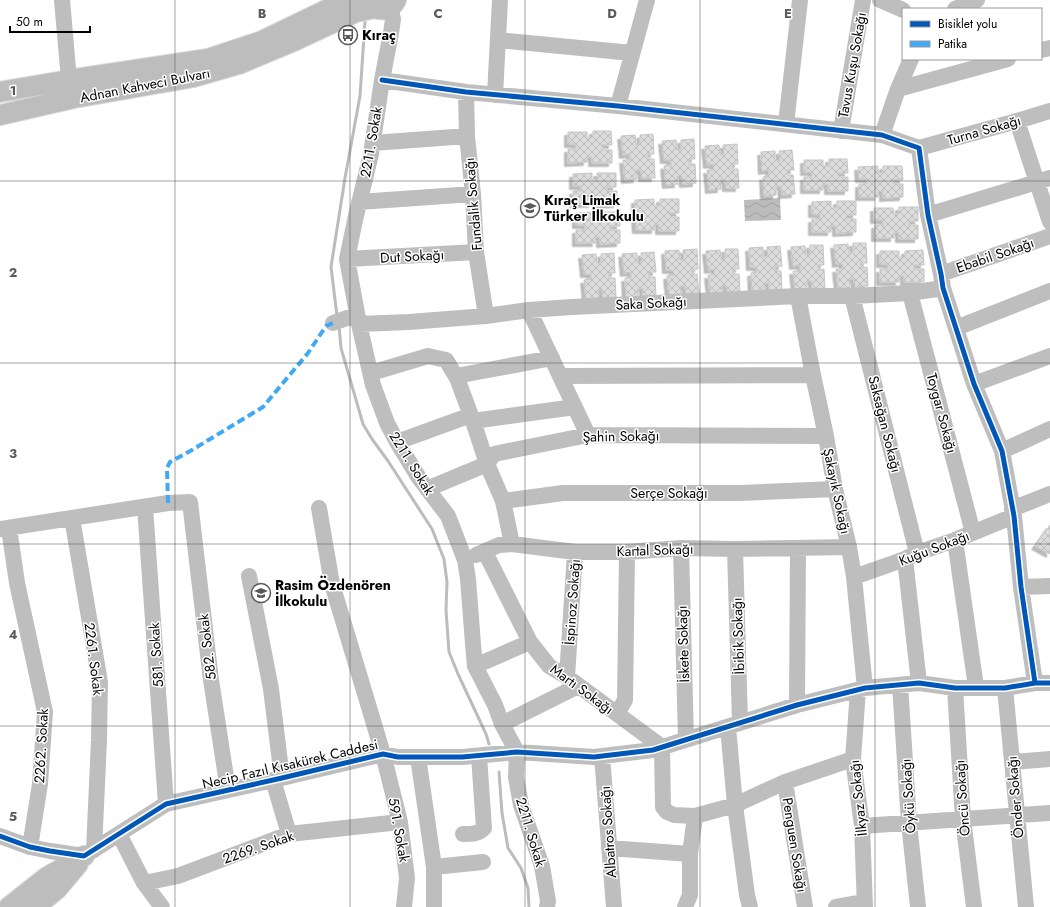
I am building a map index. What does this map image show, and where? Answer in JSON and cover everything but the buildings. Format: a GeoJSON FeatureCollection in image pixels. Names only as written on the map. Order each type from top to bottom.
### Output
{"type":"FeatureCollection","features":[{"type":"Feature","properties":{"kind":"main road"},"geometry":{"type":"LineString","coordinates":[[72,89],[208,58],[262,41],[347,0]]}},
{"type":"Feature","properties":{"kind":"main road","name":"Adnan Kahveci Bulvarı"},"geometry":{"type":"LineString","coordinates":[[0,92],[72,89],[194,77],[239,64],[296,40],[356,12],[382,4]]}},
{"type":"Feature","properties":{"kind":"main road","name":"Adnan Kahveci Bulvarı"},"geometry":{"type":"LineString","coordinates":[[0,115],[72,89]]}},
{"type":"Feature","properties":{"kind":"main road","name":"Necip Fazıl Kısakürek Caddesi"},"geometry":{"type":"LineString","coordinates":[[9,907],[47,877],[89,853]]}},
{"type":"Feature","properties":{"kind":"main road","name":"Necip Fazıl Kısakürek Caddesi"},"geometry":{"type":"LineString","coordinates":[[35,907],[57,890],[89,853]]}},
{"type":"Feature","properties":{"kind":"street"},"geometry":{"type":"LineString","coordinates":[[62,0],[72,89]]}},
{"type":"Feature","properties":{"kind":"street"},"geometry":{"type":"LineString","coordinates":[[495,95],[500,0]]}},
{"type":"Feature","properties":{"kind":"street"},"geometry":{"type":"LineString","coordinates":[[618,106],[647,0]]}},
{"type":"Feature","properties":{"kind":"street"},"geometry":{"type":"LineString","coordinates":[[786,124],[800,0]]}},
{"type":"Feature","properties":{"kind":"street","name":"Tavus Kuşu Sokağı"},"geometry":{"type":"LineString","coordinates":[[841,131],[863,0]]}},
{"type":"Feature","properties":{"kind":"street"},"geometry":{"type":"LineString","coordinates":[[880,0],[902,10]]}},
{"type":"Feature","properties":{"kind":"street"},"geometry":{"type":"LineString","coordinates":[[957,8],[977,0]]}},
{"type":"Feature","properties":{"kind":"street","name":"2211. Sokak"},"geometry":{"type":"LineString","coordinates":[[382,4],[393,19],[392,33],[382,80],[371,154],[347,259],[349,321],[371,373],[373,385],[387,423],[419,478],[448,516],[465,560],[468,579],[475,666],[517,752],[516,777],[520,805],[542,866],[548,901],[547,907]]}},
{"type":"Feature","properties":{"kind":"street"},"geometry":{"type":"LineString","coordinates":[[498,40],[632,52]]}},
{"type":"Feature","properties":{"kind":"street"},"geometry":{"type":"LineString","coordinates":[[882,135],[898,88],[911,60]]}},
{"type":"Feature","properties":{"kind":"street"},"geometry":{"type":"LineString","coordinates":[[898,88],[1004,60]]}},
{"type":"Feature","properties":{"kind":"street"},"geometry":{"type":"LineString","coordinates":[[382,80],[466,92],[618,106],[882,135],[919,148],[928,215],[942,281],[974,384],[1002,452],[1013,513],[1021,587],[1042,683]]}},
{"type":"Feature","properties":{"kind":"street","name":"Fundalık Sokağı"},"geometry":{"type":"LineString","coordinates":[[466,92],[466,136],[473,194],[476,252],[486,316]]}},
{"type":"Feature","properties":{"kind":"street","name":"Turna Sokağı"},"geometry":{"type":"LineString","coordinates":[[919,148],[1050,111]]}},
{"type":"Feature","properties":{"kind":"street"},"geometry":{"type":"LineString","coordinates":[[1017,121],[1044,180],[1050,222]]}},
{"type":"Feature","properties":{"kind":"street"},"geometry":{"type":"LineString","coordinates":[[373,143],[466,136]]}},
{"type":"Feature","properties":{"kind":"street"},"geometry":{"type":"LineString","coordinates":[[928,215],[1044,180]]}},
{"type":"Feature","properties":{"kind":"street"},"geometry":{"type":"LineString","coordinates":[[359,202],[473,194]]}},
{"type":"Feature","properties":{"kind":"street","name":"Ebabil Sokağı"},"geometry":{"type":"LineString","coordinates":[[942,281],[1050,236]]}},
{"type":"Feature","properties":{"kind":"street","name":"Dut Sokağı"},"geometry":{"type":"LineString","coordinates":[[347,259],[476,252]]}},
{"type":"Feature","properties":{"kind":"street","name":"Saka Sokağı"},"geometry":{"type":"LineString","coordinates":[[349,321],[409,322],[572,307],[798,296],[852,296],[910,293],[942,281]]}},
{"type":"Feature","properties":{"kind":"street"},"geometry":{"type":"LineString","coordinates":[[956,328],[1050,291]]}},
{"type":"Feature","properties":{"kind":"street","name":"Toygar Sokağı"},"geometry":{"type":"LineString","coordinates":[[910,293],[974,533]]}},
{"type":"Feature","properties":{"kind":"street","name":"Şakayık Sokağı"},"geometry":{"type":"LineString","coordinates":[[798,296],[812,375],[826,436],[835,489],[849,548],[854,577],[861,689]]}},
{"type":"Feature","properties":{"kind":"street","name":"Saksağan Sokağı"},"geometry":{"type":"LineString","coordinates":[[852,296],[911,556],[919,683]]}},
{"type":"Feature","properties":{"kind":"street"},"geometry":{"type":"LineString","coordinates":[[529,310],[588,435]]}},
{"type":"Feature","properties":{"kind":"street"},"geometry":{"type":"LineString","coordinates":[[371,373],[428,356],[446,360],[456,376],[487,464],[503,501],[512,544]]}},
{"type":"Feature","properties":{"kind":"street"},"geometry":{"type":"LineString","coordinates":[[974,384],[1050,356]]}},
{"type":"Feature","properties":{"kind":"street"},"geometry":{"type":"LineString","coordinates":[[456,376],[552,358]]}},
{"type":"Feature","properties":{"kind":"street"},"geometry":{"type":"LineString","coordinates":[[560,376],[812,375]]}},
{"type":"Feature","properties":{"kind":"street"},"geometry":{"type":"LineString","coordinates":[[397,442],[472,418],[575,407]]}},
{"type":"Feature","properties":{"kind":"street"},"geometry":{"type":"LineString","coordinates":[[1002,452],[1050,429]]}},
{"type":"Feature","properties":{"kind":"street","name":"Şahin Sokağı"},"geometry":{"type":"LineString","coordinates":[[428,489],[487,464],[494,454],[588,435],[826,436]]}},
{"type":"Feature","properties":{"kind":"street","name":"Serçe Sokağı"},"geometry":{"type":"LineString","coordinates":[[503,501],[564,493],[740,493],[835,489]]}},
{"type":"Feature","properties":{"kind":"street","name":"Kuğu Sokağı"},"geometry":{"type":"LineString","coordinates":[[854,577],[974,533],[1050,494]]}},
{"type":"Feature","properties":{"kind":"street","name":"582. Sokak"},"geometry":{"type":"LineString","coordinates":[[145,507],[168,503],[190,502],[211,680],[228,790]]}},
{"type":"Feature","properties":{"kind":"street"},"geometry":{"type":"LineString","coordinates":[[5,528],[145,507]]}},
{"type":"Feature","properties":{"kind":"street","name":"581. Sokak"},"geometry":{"type":"LineString","coordinates":[[145,507],[166,804]]}},
{"type":"Feature","properties":{"kind":"street","name":"591. Sokak"},"geometry":{"type":"LineString","coordinates":[[319,508],[332,584],[383,754],[400,822],[407,878],[404,907]]}},
{"type":"Feature","properties":{"kind":"street","name":"2261. Sokak"},"geometry":{"type":"LineString","coordinates":[[72,518],[100,682],[99,740],[89,853]]}},
{"type":"Feature","properties":{"kind":"street","name":"2262. Sokak"},"geometry":{"type":"LineString","coordinates":[[5,528],[45,712],[40,784],[30,847]]}},
{"type":"Feature","properties":{"kind":"street"},"geometry":{"type":"LineString","coordinates":[[955,540],[976,688]]}},
{"type":"Feature","properties":{"kind":"street","name":"Kartal Sokağı"},"geometry":{"type":"LineString","coordinates":[[465,560],[499,545],[512,544],[575,552],[627,552],[681,548],[849,548]]}},
{"type":"Feature","properties":{"kind":"street","name":"İskete Sokağı"},"geometry":{"type":"LineString","coordinates":[[681,548],[686,740]]}},
{"type":"Feature","properties":{"kind":"street"},"geometry":{"type":"LineString","coordinates":[[797,705],[798,548]]}},
{"type":"Feature","properties":{"kind":"street","name":"İbibik Sokağı"},"geometry":{"type":"LineString","coordinates":[[735,549],[735,805],[750,907]]}},
{"type":"Feature","properties":{"kind":"street","name":"Martı Sokağı"},"geometry":{"type":"LineString","coordinates":[[485,552],[530,642],[549,666],[572,681],[662,748]]}},
{"type":"Feature","properties":{"kind":"street","name":"İspinoz Sokağı"},"geometry":{"type":"LineString","coordinates":[[572,681],[575,552]]}},
{"type":"Feature","properties":{"kind":"street"},"geometry":{"type":"LineString","coordinates":[[617,714],[625,700],[627,552]]}},
{"type":"Feature","properties":{"kind":"street"},"geometry":{"type":"LineString","coordinates":[[249,576],[271,689],[277,779],[289,834]]}},
{"type":"Feature","properties":{"kind":"street"},"geometry":{"type":"LineString","coordinates":[[1021,587],[1050,586]]}},
{"type":"Feature","properties":{"kind":"street"},"geometry":{"type":"LineString","coordinates":[[475,666],[530,642]]}},
{"type":"Feature","properties":{"kind":"street"},"geometry":{"type":"LineString","coordinates":[[502,724],[572,681]]}},
{"type":"Feature","properties":{"kind":"street","name":"Necip Fazıl Kısakürek Caddesi"},"geometry":{"type":"LineString","coordinates":[[89,853],[166,804],[383,754],[398,757],[462,757],[517,752],[594,757],[662,748],[797,705],[861,689],[919,683],[955,688],[1005,688],[1042,683]]}},
{"type":"Feature","properties":{"kind":"street","name":"Öykü Sokağı"},"geometry":{"type":"LineString","coordinates":[[900,685],[909,823],[918,907]]}},
{"type":"Feature","properties":{"kind":"street","name":"Öncü Sokağı"},"geometry":{"type":"LineString","coordinates":[[955,688],[963,819],[974,907]]}},
{"type":"Feature","properties":{"kind":"street","name":"Önder Sokağı"},"geometry":{"type":"LineString","coordinates":[[1005,688],[1026,907]]}},
{"type":"Feature","properties":{"kind":"street","name":"İlkyaz Sokağı"},"geometry":{"type":"LineString","coordinates":[[861,689],[853,759],[862,826],[865,904]]}},
{"type":"Feature","properties":{"kind":"street"},"geometry":{"type":"LineString","coordinates":[[662,748],[663,807],[667,812],[674,815],[695,816],[735,805],[785,782],[853,759]]}},
{"type":"Feature","properties":{"kind":"street"},"geometry":{"type":"LineString","coordinates":[[463,834],[476,834],[481,832],[484,828],[479,756]]}},
{"type":"Feature","properties":{"kind":"street","name":"Albatros Sokağı"},"geometry":{"type":"LineString","coordinates":[[602,756],[614,907]]}},
{"type":"Feature","properties":{"kind":"street"},"geometry":{"type":"LineString","coordinates":[[418,757],[434,868],[434,907]]}},
{"type":"Feature","properties":{"kind":"street"},"geometry":{"type":"LineString","coordinates":[[1012,762],[1050,759]]}},
{"type":"Feature","properties":{"kind":"street","name":"Penguen Sokağı"},"geometry":{"type":"LineString","coordinates":[[785,782],[805,907]]}},
{"type":"Feature","properties":{"kind":"street"},"geometry":{"type":"LineString","coordinates":[[862,826],[1050,813]]}},
{"type":"Feature","properties":{"kind":"street"},"geometry":{"type":"LineString","coordinates":[[685,907],[690,895],[690,854],[695,816]]}},
{"type":"Feature","properties":{"kind":"street","name":"2269. Sokak"},"geometry":{"type":"LineString","coordinates":[[144,884],[178,876],[289,834],[400,822]]}},
{"type":"Feature","properties":{"kind":"street"},"geometry":{"type":"LineString","coordinates":[[119,834],[144,884],[162,907]]}},
{"type":"Feature","properties":{"kind":"street"},"geometry":{"type":"LineString","coordinates":[[0,836],[30,847],[50,852],[89,853]]}},
{"type":"Feature","properties":{"kind":"street"},"geometry":{"type":"LineString","coordinates":[[609,848],[690,854]]}},
{"type":"Feature","properties":{"kind":"street"},"geometry":{"type":"LineString","coordinates":[[434,868],[483,862]]}},
{"type":"Feature","properties":{"kind":"street"},"geometry":{"type":"LineString","coordinates":[[836,907],[865,904]]}},
{"type":"Feature","properties":{"kind":"water"},"geometry":{"type":"Polygon","coordinates":[[[780,198],[781,220],[745,221],[744,200],[780,198]]]}},
{"type":"Feature","properties":{"kind":"waterway"},"geometry":{"type":"LineString","coordinates":[[337,316],[331,267],[360,96],[365,21],[363,17]]}},
{"type":"Feature","properties":{"kind":"waterway"},"geometry":{"type":"LineString","coordinates":[[339,326],[341,348],[363,424],[432,529],[444,559],[447,582],[446,610],[449,652],[486,734],[489,744]]}},
{"type":"Feature","properties":{"kind":"waterway"},"geometry":{"type":"LineString","coordinates":[[499,772],[502,813],[508,848],[521,868],[528,888],[529,907]]}},
{"type":"Feature","properties":{"kind":"marked path"},"geometry":{"type":"LineString","coordinates":[[168,503],[167,468],[170,462],[263,407],[308,353],[326,326],[333,323]]}},
{"type":"Feature","properties":{"kind":"cycle path"},"geometry":{"type":"LineString","coordinates":[[382,80],[466,92],[618,106],[882,135],[919,148],[928,215],[943,288],[974,384],[1002,451],[1014,516],[1021,587],[1035,683]]}},
{"type":"Feature","properties":{"kind":"cycle path"},"geometry":{"type":"LineString","coordinates":[[0,836],[30,847],[84,856],[166,804],[383,754],[398,757],[462,757],[517,752],[594,757],[653,750],[797,705],[865,688],[919,683],[955,688],[1005,688],[1035,683],[1050,683]]}},
{"type":"Feature","properties":{"kind":"place","name":"Kıraç"},"geometry":{"type":"Point","coordinates":[348,35]}},
{"type":"Feature","properties":{"kind":"place","name":"Kıraç Limak Türker İlkokulu"},"geometry":{"type":"Point","coordinates":[530,208]}},
{"type":"Feature","properties":{"kind":"place","name":"Rasim Özdenören İlkokulu"},"geometry":{"type":"Point","coordinates":[261,593]}}]}
